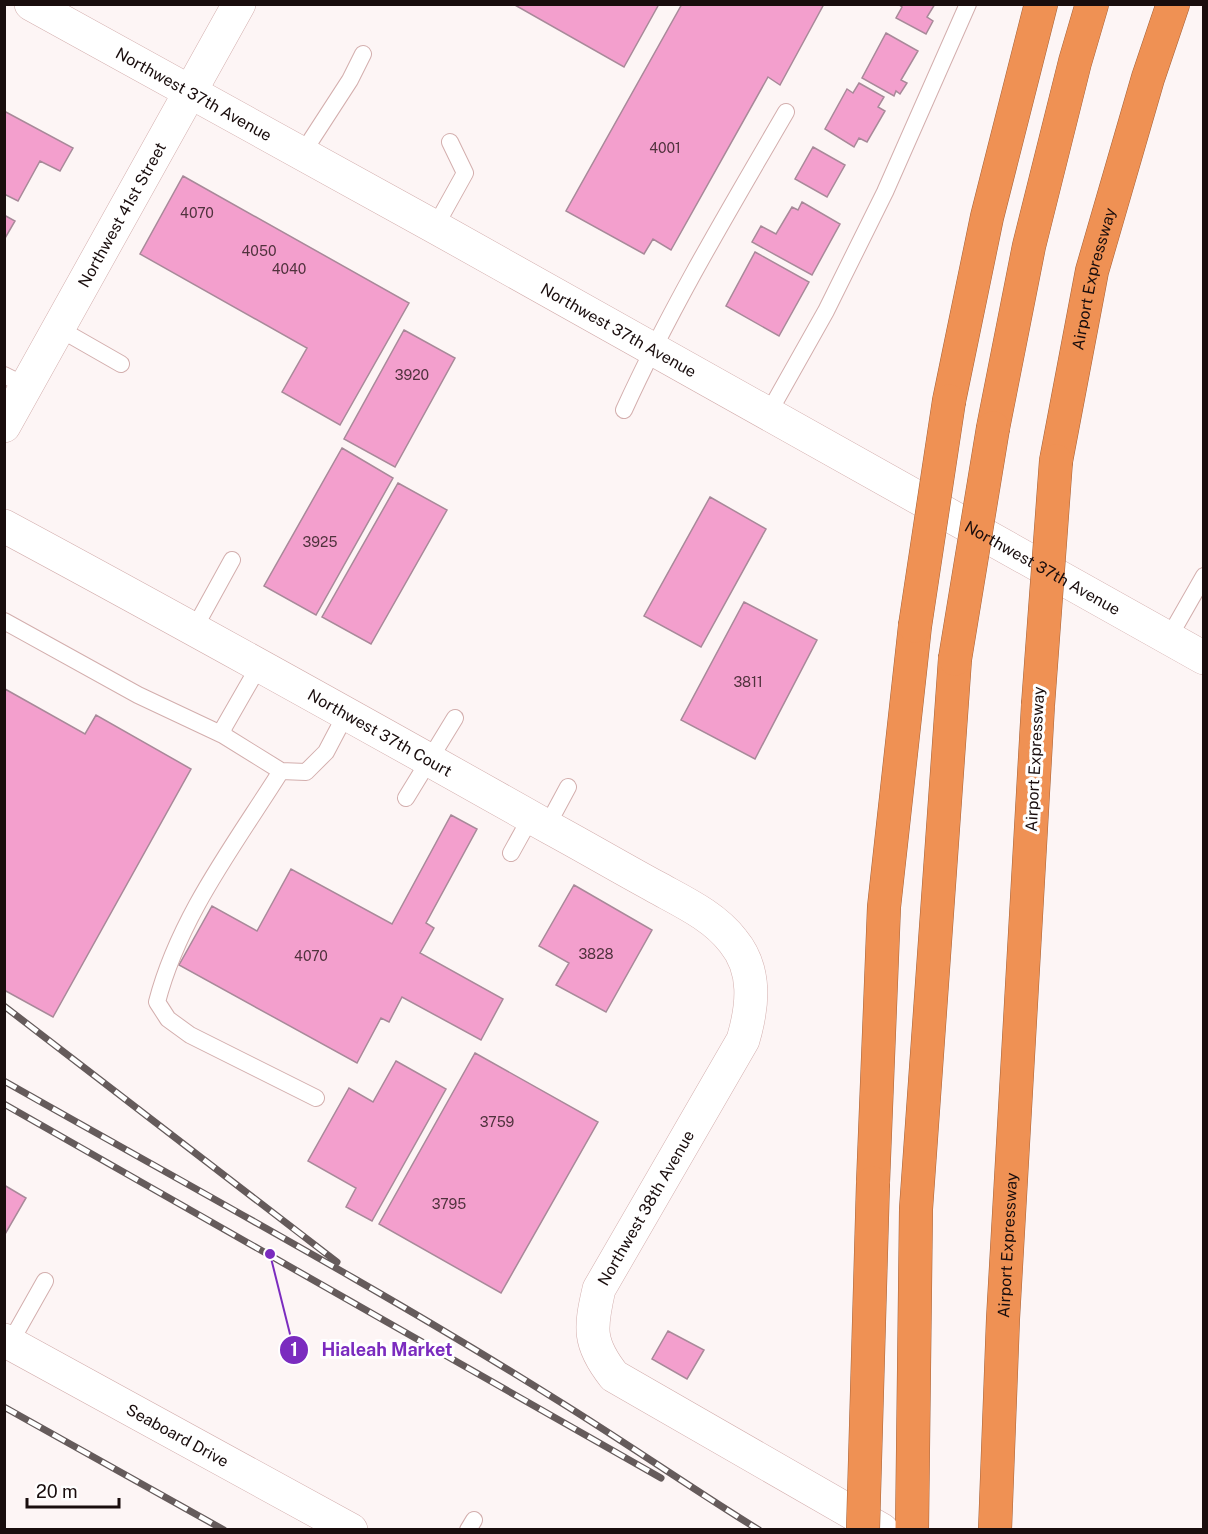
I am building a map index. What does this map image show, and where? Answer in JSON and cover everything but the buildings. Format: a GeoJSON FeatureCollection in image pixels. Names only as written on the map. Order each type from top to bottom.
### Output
{"type":"FeatureCollection","features":[{"type":"Feature","properties":{"kind":"highway"},"geometry":{"type":"LineString","coordinates":[[862,1530],[884,907],[915,626],[949,401],[987,217],[1041,4]]}},
{"type":"Feature","properties":{"kind":"highway"},"geometry":{"type":"LineString","coordinates":[[912,1530],[916,1209],[955,659],[993,428],[1029,246],[1075,62],[1092,4]]}},
{"type":"Feature","properties":{"kind":"highway","name":"Airport Expressway"},"geometry":{"type":"LineString","coordinates":[[995,1530],[1003,1320],[1038,705],[1056,461],[1092,271],[1148,78],[1173,4]]}},
{"type":"Feature","properties":{"kind":"street","name":"Northwest 37th Avenue"},"geometry":{"type":"LineString","coordinates":[[31,4],[435,227],[1203,658]]}},
{"type":"Feature","properties":{"kind":"street","name":"Northwest 41st Street"},"geometry":{"type":"LineString","coordinates":[[4,426],[15,381],[58,328],[239,4]]}},
{"type":"Feature","properties":{"kind":"street","name":"Northwest 37th Court"},"geometry":{"type":"LineString","coordinates":[[4,526],[194,629],[707,916],[723,929],[742,956]]}},
{"type":"Feature","properties":{"kind":"street","name":"Northwest 38th Avenue"},"geometry":{"type":"LineString","coordinates":[[742,956],[749,973],[752,993],[750,1017],[743,1040],[600,1289],[593,1316],[593,1341],[602,1361],[614,1376],[882,1530]]}},
{"type":"Feature","properties":{"kind":"street","name":"Seaboard Drive"},"geometry":{"type":"LineString","coordinates":[[7,1342],[351,1530]]}},
{"type":"Feature","properties":{"kind":"lane"},"geometry":{"type":"LineString","coordinates":[[768,414],[826,311],[880,202],[968,4]]}},
{"type":"Feature","properties":{"kind":"lane"},"geometry":{"type":"LineString","coordinates":[[302,154],[350,80],[363,54]]}},
{"type":"Feature","properties":{"kind":"lane"},"geometry":{"type":"LineString","coordinates":[[624,410],[675,304],[786,112]]}},
{"type":"Feature","properties":{"kind":"lane"},"geometry":{"type":"LineString","coordinates":[[435,227],[465,173],[450,142]]}},
{"type":"Feature","properties":{"kind":"lane"},"geometry":{"type":"LineString","coordinates":[[58,328],[121,364]]}},
{"type":"Feature","properties":{"kind":"lane"},"geometry":{"type":"LineString","coordinates":[[194,629],[232,560]]}},
{"type":"Feature","properties":{"kind":"lane"},"geometry":{"type":"LineString","coordinates":[[1168,639],[1203,576]]}},
{"type":"Feature","properties":{"kind":"lane"},"geometry":{"type":"LineString","coordinates":[[4,621],[138,695],[223,735],[281,771],[306,772],[326,752],[346,714]]}},
{"type":"Feature","properties":{"kind":"lane"},"geometry":{"type":"LineString","coordinates":[[223,735],[224,728],[259,666]]}},
{"type":"Feature","properties":{"kind":"lane"},"geometry":{"type":"LineString","coordinates":[[406,798],[454,718]]}},
{"type":"Feature","properties":{"kind":"lane"},"geometry":{"type":"LineString","coordinates":[[281,771],[185,926],[164,973],[157,1002],[168,1019],[190,1035],[316,1098]]}},
{"type":"Feature","properties":{"kind":"lane"},"geometry":{"type":"LineString","coordinates":[[511,853],[568,787]]}},
{"type":"Feature","properties":{"kind":"lane"},"geometry":{"type":"LineString","coordinates":[[7,1342],[45,1281]]}},
{"type":"Feature","properties":{"kind":"railway"},"geometry":{"type":"LineString","coordinates":[[4,1006],[337,1262]]}},
{"type":"Feature","properties":{"kind":"railway"},"geometry":{"type":"LineString","coordinates":[[4,1081],[421,1317],[582,1416],[759,1530]]}},
{"type":"Feature","properties":{"kind":"railway"},"geometry":{"type":"LineString","coordinates":[[4,1104],[661,1478]]}},
{"type":"Feature","properties":{"kind":"railway"},"geometry":{"type":"LineString","coordinates":[[4,1407],[224,1530]]}},
{"type":"Feature","properties":{"kind":"place","name":"Hialeah Market"},"geometry":{"type":"Point","coordinates":[270,1254]}}]}
